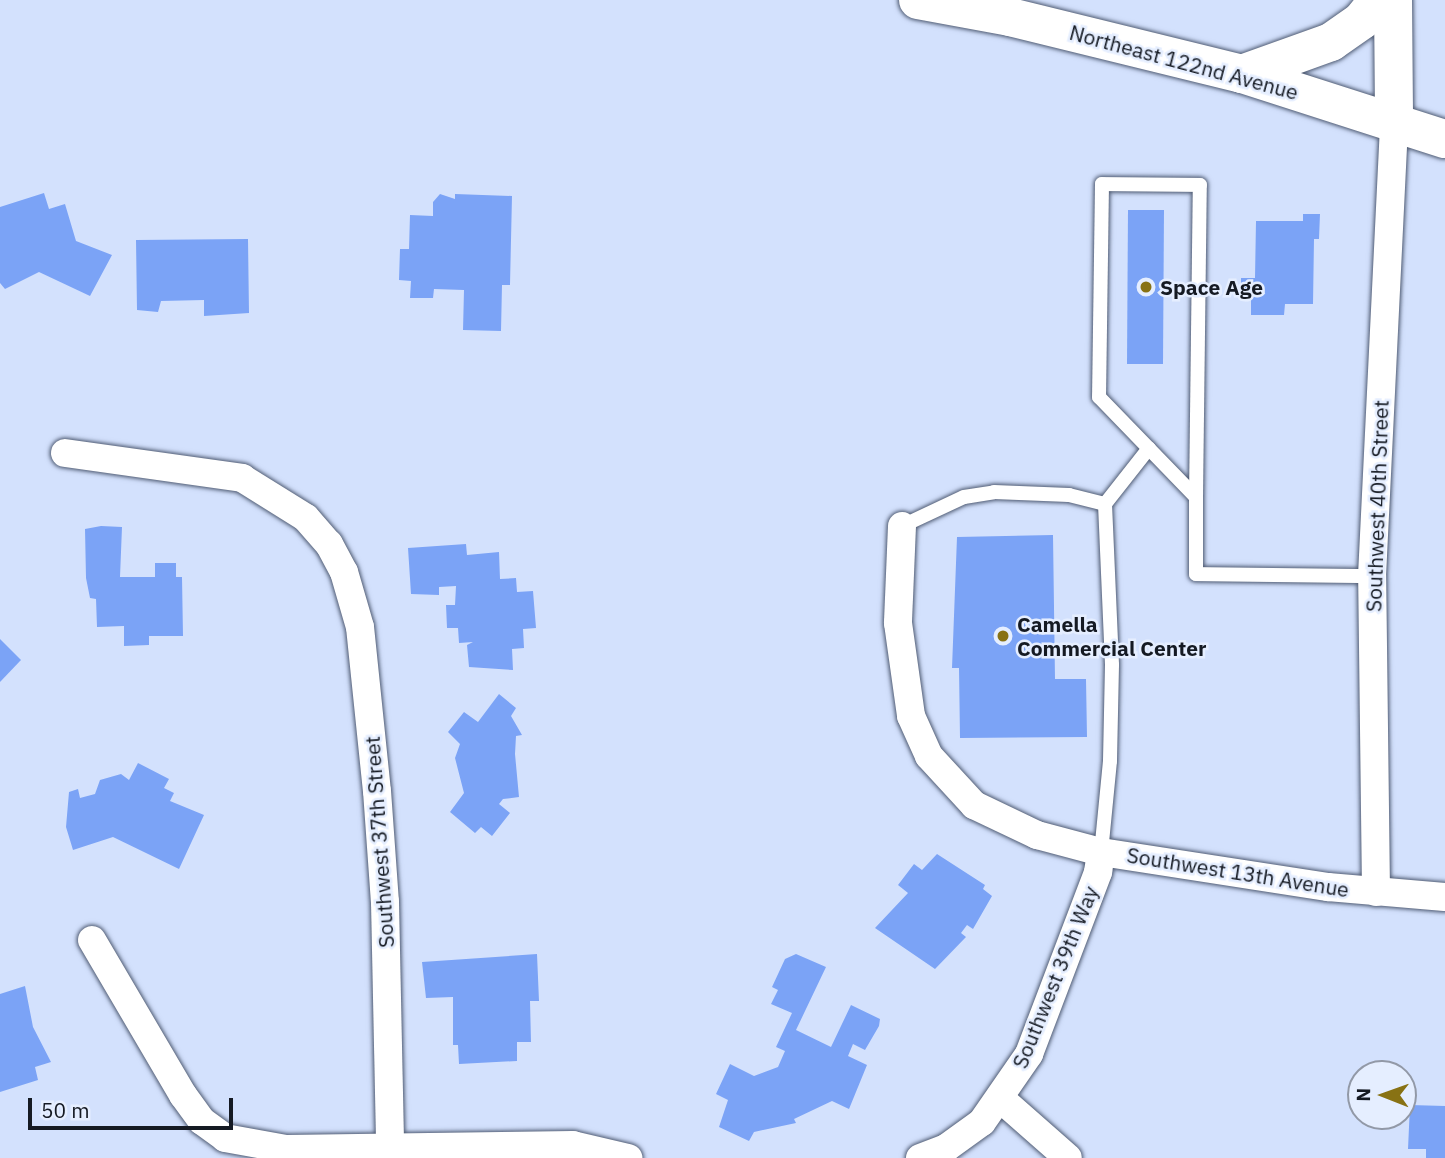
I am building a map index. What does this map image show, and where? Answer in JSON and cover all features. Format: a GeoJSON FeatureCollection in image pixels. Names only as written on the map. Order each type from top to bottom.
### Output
{"type":"FeatureCollection","features":[{"type":"Feature","properties":{"kind":"main road","name":"Northeast 122nd Avenue"},"geometry":{"type":"LineString","coordinates":[[918,0],[1022,20],[1242,74],[1394,120],[1445,139]]}},
{"type":"Feature","properties":{"kind":"main road"},"geometry":{"type":"LineString","coordinates":[[1242,74],[1342,37],[1378,0]]}},
{"type":"Feature","properties":{"kind":"main road"},"geometry":{"type":"LineString","coordinates":[[1393,0],[1394,120]]}},
{"type":"Feature","properties":{"kind":"street","name":"Southwest 40th Street"},"geometry":{"type":"LineString","coordinates":[[1376,892],[1372,576],[1394,120]]}},
{"type":"Feature","properties":{"kind":"street","name":"Southwest 37th Street"},"geometry":{"type":"LineString","coordinates":[[65,453],[242,478],[296,511],[329,544],[344,572],[360,627],[368,687],[385,902],[390,1147]]}},
{"type":"Feature","properties":{"kind":"street","name":"Southwest 13th Avenue"},"geometry":{"type":"LineString","coordinates":[[902,526],[897,577],[902,671],[911,716],[929,756],[974,805],[1037,835],[1101,852],[1376,892],[1445,897]]}},
{"type":"Feature","properties":{"kind":"street","name":"Southwest 39th Way"},"geometry":{"type":"LineString","coordinates":[[920,1158],[946,1147],[982,1122],[1001,1099],[1029,1054],[1098,872],[1101,852]]}},
{"type":"Feature","properties":{"kind":"street"},"geometry":{"type":"LineString","coordinates":[[92,940],[183,1095],[202,1121],[225,1139],[286,1149],[559,1145],[628,1158]]}},
{"type":"Feature","properties":{"kind":"street"},"geometry":{"type":"LineString","coordinates":[[1001,1099],[1068,1158]]}},
{"type":"Feature","properties":{"kind":"lane"},"geometry":{"type":"LineString","coordinates":[[1196,497],[1099,397],[1102,184],[1200,185],[1196,574],[1372,576]]}},
{"type":"Feature","properties":{"kind":"lane"},"geometry":{"type":"LineString","coordinates":[[1101,852],[1110,761],[1112,666],[1105,504],[1149,448]]}},
{"type":"Feature","properties":{"kind":"lane"},"geometry":{"type":"LineString","coordinates":[[902,526],[964,497],[994,492],[1069,495],[1105,504]]}},
{"type":"Feature","properties":{"kind":"building"},"geometry":{"type":"Polygon","coordinates":[[[44,193],[49,209],[65,204],[76,241],[112,255],[90,296],[39,272],[5,289],[0,283],[0,207],[44,193]]]}},
{"type":"Feature","properties":{"kind":"building"},"geometry":{"type":"Polygon","coordinates":[[[440,194],[455,199],[455,194],[512,196],[510,285],[502,285],[501,331],[463,330],[464,290],[434,289],[433,298],[410,298],[411,281],[399,280],[400,249],[409,249],[410,215],[433,216],[433,202],[440,194]]]}},
{"type":"Feature","properties":{"kind":"building","name":"Space Age"},"geometry":{"type":"Polygon","coordinates":[[[1128,210],[1164,210],[1163,364],[1127,364],[1128,210]]]}},
{"type":"Feature","properties":{"kind":"building"},"geometry":{"type":"Polygon","coordinates":[[[1303,214],[1320,214],[1319,239],[1314,239],[1313,304],[1285,304],[1284,315],[1251,315],[1251,297],[1241,296],[1241,278],[1255,278],[1256,221],[1303,221],[1303,214]]]}},
{"type":"Feature","properties":{"kind":"building"},"geometry":{"type":"Polygon","coordinates":[[[248,239],[249,313],[204,316],[204,300],[161,301],[158,312],[137,310],[136,240],[248,239]]]}},
{"type":"Feature","properties":{"kind":"building"},"geometry":{"type":"Polygon","coordinates":[[[101,526],[122,527],[120,577],[155,577],[155,563],[176,563],[176,577],[182,577],[183,636],[149,636],[149,645],[124,646],[124,626],[97,627],[96,599],[90,598],[86,578],[85,529],[101,526]]]}},
{"type":"Feature","properties":{"kind":"building","name":"Camella Commercial Center"},"geometry":{"type":"Polygon","coordinates":[[[1053,535],[1055,679],[1086,679],[1087,737],[960,738],[959,668],[952,668],[957,537],[1053,535]]]}},
{"type":"Feature","properties":{"kind":"building"},"geometry":{"type":"Polygon","coordinates":[[[466,544],[467,555],[499,552],[500,579],[516,578],[517,592],[533,591],[536,628],[523,629],[524,648],[512,649],[513,670],[469,667],[467,645],[473,642],[459,643],[458,628],[447,628],[446,605],[455,605],[456,586],[439,587],[439,595],[411,594],[408,548],[466,544]]]}},
{"type":"Feature","properties":{"kind":"building"},"geometry":{"type":"Polygon","coordinates":[[[0,639],[21,660],[0,682],[0,639]]]}},
{"type":"Feature","properties":{"kind":"building"},"geometry":{"type":"Polygon","coordinates":[[[499,694],[516,708],[511,716],[522,735],[516,736],[515,754],[519,797],[503,799],[499,804],[510,813],[492,836],[481,827],[475,833],[450,812],[464,793],[455,758],[460,744],[448,732],[464,712],[478,722],[499,694]]]}},
{"type":"Feature","properties":{"kind":"building"},"geometry":{"type":"Polygon","coordinates":[[[138,763],[169,779],[164,788],[174,793],[170,801],[204,815],[179,869],[113,837],[73,850],[66,827],[69,792],[78,789],[80,798],[95,794],[100,780],[121,774],[129,780],[138,763]]]}},
{"type":"Feature","properties":{"kind":"building"},"geometry":{"type":"Polygon","coordinates":[[[937,854],[985,885],[983,889],[992,896],[973,929],[967,925],[961,933],[966,937],[935,969],[875,928],[908,893],[898,885],[914,864],[922,870],[937,854]]]}},
{"type":"Feature","properties":{"kind":"building"},"geometry":{"type":"Polygon","coordinates":[[[537,954],[539,1001],[530,1001],[531,1042],[517,1042],[517,1061],[459,1064],[458,1045],[453,1045],[453,997],[426,998],[422,962],[537,954]]]}},
{"type":"Feature","properties":{"kind":"building"},"geometry":{"type":"Polygon","coordinates":[[[796,954],[826,967],[796,1030],[831,1047],[851,1005],[880,1019],[879,1026],[865,1050],[853,1044],[848,1056],[867,1065],[849,1109],[832,1101],[794,1119],[796,1123],[754,1132],[749,1141],[719,1127],[728,1100],[716,1094],[730,1064],[754,1076],[778,1067],[785,1051],[776,1047],[792,1013],[771,1004],[778,990],[772,987],[785,959],[796,954]]]}},
{"type":"Feature","properties":{"kind":"building"},"geometry":{"type":"Polygon","coordinates":[[[25,986],[33,1027],[51,1062],[35,1067],[38,1080],[0,1092],[0,994],[25,986]]]}},
{"type":"Feature","properties":{"kind":"building"},"geometry":{"type":"Polygon","coordinates":[[[1417,1105],[1445,1106],[1445,1158],[1426,1158],[1426,1149],[1408,1149],[1409,1130],[1417,1130],[1417,1105]]]}},
{"type":"Feature","properties":{"kind":"place","name":"Space Age"},"geometry":{"type":"Point","coordinates":[1146,287]}},
{"type":"Feature","properties":{"kind":"place","name":"Camella Commercial Center"},"geometry":{"type":"Point","coordinates":[1003,636]}}]}
